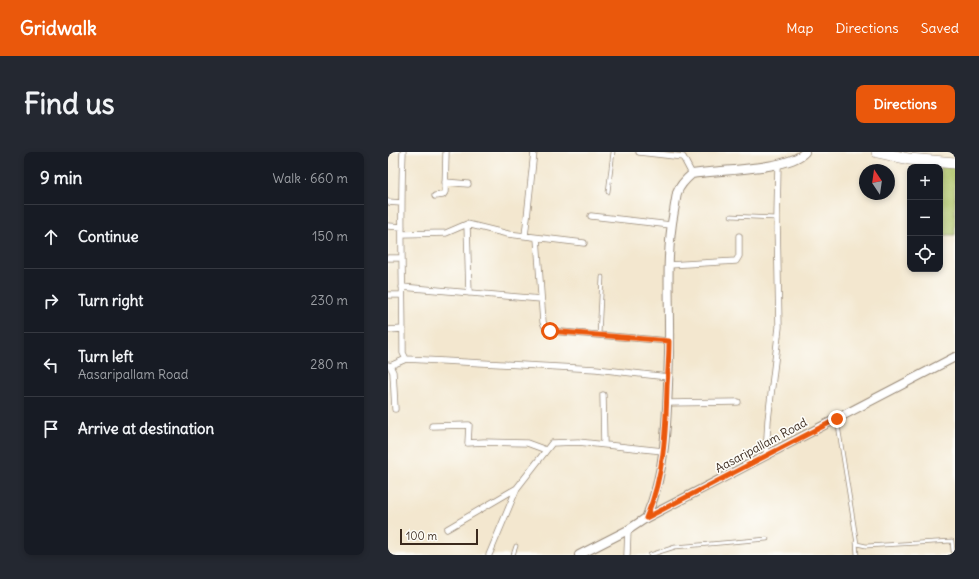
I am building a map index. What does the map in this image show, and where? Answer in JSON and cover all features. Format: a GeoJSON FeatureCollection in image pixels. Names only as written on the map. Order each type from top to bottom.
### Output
{"type":"FeatureCollection","features":[{"type":"Feature","properties":{"kind":"highway"},"geometry":{"type":"LineString","coordinates":[[877,152],[909,158],[955,163]]}},
{"type":"Feature","properties":{"kind":"street"},"geometry":{"type":"LineString","coordinates":[[403,152],[401,258],[403,353],[406,359]]}},
{"type":"Feature","properties":{"kind":"street"},"geometry":{"type":"LineString","coordinates":[[435,196],[444,194],[446,152]]}},
{"type":"Feature","properties":{"kind":"street"},"geometry":{"type":"LineString","coordinates":[[525,236],[534,152]]}},
{"type":"Feature","properties":{"kind":"street"},"geometry":{"type":"LineString","coordinates":[[639,152],[682,157],[692,174]]}},
{"type":"Feature","properties":{"kind":"street"},"geometry":{"type":"LineString","coordinates":[[646,518],[654,501],[663,451],[668,378],[669,265],[671,225],[678,193],[682,185],[692,174],[766,167],[801,157],[806,152]]}},
{"type":"Feature","properties":{"kind":"street"},"geometry":{"type":"LineString","coordinates":[[766,456],[768,420],[779,327],[777,218],[778,164]]}},
{"type":"Feature","properties":{"kind":"street"},"geometry":{"type":"LineString","coordinates":[[445,182],[468,184]]}},
{"type":"Feature","properties":{"kind":"street"},"geometry":{"type":"LineString","coordinates":[[388,202],[401,203]]}},
{"type":"Feature","properties":{"kind":"street"},"geometry":{"type":"LineString","coordinates":[[591,216],[671,225]]}},
{"type":"Feature","properties":{"kind":"street"},"geometry":{"type":"LineString","coordinates":[[467,224],[469,293]]}},
{"type":"Feature","properties":{"kind":"street"},"geometry":{"type":"LineString","coordinates":[[402,234],[446,233],[467,224],[508,234],[584,243]]}},
{"type":"Feature","properties":{"kind":"street"},"geometry":{"type":"LineString","coordinates":[[388,226],[402,226]]}},
{"type":"Feature","properties":{"kind":"street"},"geometry":{"type":"LineString","coordinates":[[669,265],[736,261],[739,256],[739,236]]}},
{"type":"Feature","properties":{"kind":"street"},"geometry":{"type":"LineString","coordinates":[[537,238],[541,299],[544,326],[546,329],[550,331],[669,341]]}},
{"type":"Feature","properties":{"kind":"street"},"geometry":{"type":"LineString","coordinates":[[388,258],[401,258]]}},
{"type":"Feature","properties":{"kind":"street"},"geometry":{"type":"LineString","coordinates":[[402,287],[541,299]]}},
{"type":"Feature","properties":{"kind":"street"},"geometry":{"type":"LineString","coordinates":[[388,295],[402,295]]}},
{"type":"Feature","properties":{"kind":"street"},"geometry":{"type":"LineString","coordinates":[[388,330],[403,329]]}},
{"type":"Feature","properties":{"kind":"street","name":"Aasaripallam Road"},"geometry":{"type":"LineString","coordinates":[[580,555],[628,530],[646,518],[955,357]]}},
{"type":"Feature","properties":{"kind":"street"},"geometry":{"type":"LineString","coordinates":[[395,409],[392,372],[389,366],[406,359],[596,369],[668,378]]}},
{"type":"Feature","properties":{"kind":"street"},"geometry":{"type":"LineString","coordinates":[[603,395],[604,444]]}},
{"type":"Feature","properties":{"kind":"street"},"geometry":{"type":"LineString","coordinates":[[667,403],[738,402]]}},
{"type":"Feature","properties":{"kind":"street"},"geometry":{"type":"LineString","coordinates":[[432,426],[469,425],[468,443],[527,443],[546,450]]}},
{"type":"Feature","properties":{"kind":"street"},"geometry":{"type":"LineString","coordinates":[[447,529],[517,488],[552,443],[578,442],[663,451]]}},
{"type":"Feature","properties":{"kind":"street"},"geometry":{"type":"LineString","coordinates":[[489,555],[517,488]]}},
{"type":"Feature","properties":{"kind":"street"},"geometry":{"type":"LineString","coordinates":[[627,555],[628,530]]}},
{"type":"Feature","properties":{"kind":"lane"},"geometry":{"type":"LineString","coordinates":[[608,192],[613,152]]}},
{"type":"Feature","properties":{"kind":"lane"},"geometry":{"type":"LineString","coordinates":[[731,216],[777,218]]}},
{"type":"Feature","properties":{"kind":"lane"},"geometry":{"type":"LineString","coordinates":[[599,335],[602,277]]}},
{"type":"Feature","properties":{"kind":"lane"},"geometry":{"type":"LineString","coordinates":[[837,419],[857,555]]}},
{"type":"Feature","properties":{"kind":"lane"},"geometry":{"type":"LineString","coordinates":[[650,555],[675,547],[767,539]]}},
{"type":"Feature","properties":{"kind":"lane"},"geometry":{"type":"LineString","coordinates":[[856,542],[859,545],[866,546],[952,541],[953,551],[955,552]]}},
{"type":"Feature","properties":{"kind":"lane"},"geometry":{"type":"LineString","coordinates":[[513,555],[516,546]]}},
{"type":"Feature","properties":{"kind":"green space"},"geometry":{"type":"Polygon","coordinates":[[[943,167],[955,167],[955,235],[943,235],[943,167]]]}},
{"type":"Feature","properties":{"kind":"route"},"geometry":{"type":"LineString","coordinates":[[550,331],[669,341],[667,403],[663,451],[654,501],[646,518],[837,419]]}}]}
